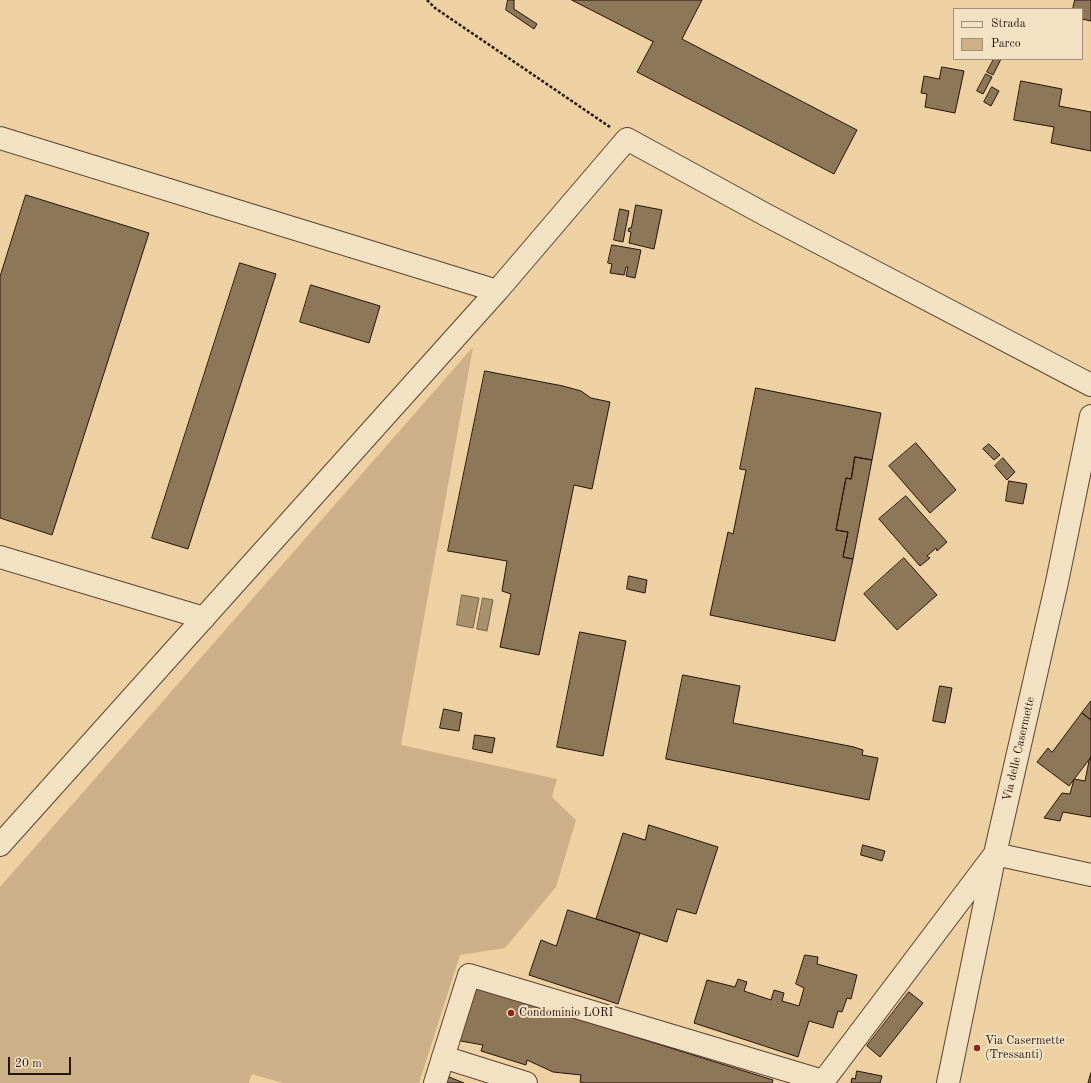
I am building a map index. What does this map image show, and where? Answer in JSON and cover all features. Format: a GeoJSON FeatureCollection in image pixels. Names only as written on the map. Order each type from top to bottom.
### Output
{"type":"FeatureCollection","features":[{"type":"Feature","properties":{"kind":"street"},"geometry":{"type":"LineString","coordinates":[[0,138],[497,291]]}},
{"type":"Feature","properties":{"kind":"street"},"geometry":{"type":"LineString","coordinates":[[0,845],[497,291],[627,139],[768,216],[1091,385]]}},
{"type":"Feature","properties":{"kind":"street","name":"Via delle Casermette"},"geometry":{"type":"LineString","coordinates":[[948,1083],[995,854],[1091,420]]}},
{"type":"Feature","properties":{"kind":"street"},"geometry":{"type":"LineString","coordinates":[[0,556],[204,618]]}},
{"type":"Feature","properties":{"kind":"street"},"geometry":{"type":"LineString","coordinates":[[435,1083],[469,975],[822,1082],[995,854],[1091,875]]}},
{"type":"Feature","properties":{"kind":"street"},"geometry":{"type":"LineString","coordinates":[[443,1057],[526,1083]]}},
{"type":"Feature","properties":{"kind":"path"},"geometry":{"type":"LineString","coordinates":[[427,0],[435,8],[627,139]]}},
{"type":"Feature","properties":{"kind":"green space"},"geometry":{"type":"Polygon","coordinates":[[[473,347],[401,745],[557,779],[552,797],[576,820],[556,887],[505,948],[460,955],[419,1083],[283,1083],[252,1074],[249,1083],[0,1083],[0,887],[473,347]]]}},
{"type":"Feature","properties":{"kind":"shaded area"},"geometry":{"type":"Polygon","coordinates":[[[462,595],[479,598],[473,628],[457,625],[462,595]]]}},
{"type":"Feature","properties":{"kind":"shaded area"},"geometry":{"type":"Polygon","coordinates":[[[483,598],[493,600],[487,631],[477,629],[483,598]]]}},
{"type":"Feature","properties":{"kind":"building"},"geometry":{"type":"Polygon","coordinates":[[[508,0],[514,0],[514,9],[537,24],[534,29],[506,10],[508,0]]]}},
{"type":"Feature","properties":{"kind":"building"},"geometry":{"type":"Polygon","coordinates":[[[572,0],[702,0],[682,39],[857,130],[834,174],[637,72],[653,42],[572,0]]]}},
{"type":"Feature","properties":{"kind":"building"},"geometry":{"type":"Polygon","coordinates":[[[1075,0],[1091,0],[1091,21],[1083,19],[1083,8],[1073,8],[1075,0]]]}},
{"type":"Feature","properties":{"kind":"building"},"geometry":{"type":"Polygon","coordinates":[[[993,60],[1000,60],[993,75],[987,72],[993,60]]]}},
{"type":"Feature","properties":{"kind":"building"},"geometry":{"type":"Polygon","coordinates":[[[942,67],[964,71],[955,113],[925,107],[927,94],[921,93],[924,76],[939,79],[942,67]]]}},
{"type":"Feature","properties":{"kind":"building"},"geometry":{"type":"Polygon","coordinates":[[[986,74],[992,77],[983,94],[977,91],[986,74]]]}},
{"type":"Feature","properties":{"kind":"building"},"geometry":{"type":"Polygon","coordinates":[[[1021,81],[1062,89],[1059,106],[1091,112],[1091,151],[1051,143],[1054,127],[1014,120],[1021,81]]]}},
{"type":"Feature","properties":{"kind":"building"},"geometry":{"type":"Polygon","coordinates":[[[992,87],[999,91],[991,106],[984,102],[992,87]]]}},
{"type":"Feature","properties":{"kind":"building"},"geometry":{"type":"Polygon","coordinates":[[[26,195],[149,233],[52,535],[0,518],[0,277],[26,195]]]}},
{"type":"Feature","properties":{"kind":"building"},"geometry":{"type":"Polygon","coordinates":[[[636,205],[662,210],[654,249],[629,243],[631,232],[628,231],[629,228],[631,228],[636,205]]]}},
{"type":"Feature","properties":{"kind":"building"},"geometry":{"type":"Polygon","coordinates":[[[620,209],[629,211],[623,242],[614,240],[620,209]]]}},
{"type":"Feature","properties":{"kind":"building"},"geometry":{"type":"Polygon","coordinates":[[[612,245],[641,250],[635,278],[626,276],[628,267],[626,267],[624,275],[610,273],[612,264],[608,263],[612,245]]]}},
{"type":"Feature","properties":{"kind":"building"},"geometry":{"type":"Polygon","coordinates":[[[240,263],[276,274],[188,549],[152,538],[240,263]]]}},
{"type":"Feature","properties":{"kind":"building"},"geometry":{"type":"Polygon","coordinates":[[[311,285],[380,306],[369,343],[300,322],[311,285]]]}},
{"type":"Feature","properties":{"kind":"building"},"geometry":{"type":"Polygon","coordinates":[[[485,371],[563,386],[581,391],[591,398],[610,402],[592,489],[574,485],[539,655],[500,647],[511,594],[502,591],[507,561],[448,551],[485,371]]]}},
{"type":"Feature","properties":{"kind":"building"},"geometry":{"type":"Polygon","coordinates":[[[756,388],[881,413],[872,460],[855,457],[851,479],[846,478],[836,530],[848,532],[843,557],[853,559],[835,641],[710,615],[728,532],[733,534],[746,470],[740,469],[756,388]]]}},
{"type":"Feature","properties":{"kind":"building"},"geometry":{"type":"Polygon","coordinates":[[[916,443],[956,490],[930,513],[889,466],[916,443]]]}},
{"type":"Feature","properties":{"kind":"building"},"geometry":{"type":"Polygon","coordinates":[[[989,444],[1000,455],[994,460],[983,449],[989,444]]]}},
{"type":"Feature","properties":{"kind":"building"},"geometry":{"type":"Polygon","coordinates":[[[855,457],[872,460],[853,559],[843,557],[848,532],[836,530],[846,478],[851,479],[855,457]]]}},
{"type":"Feature","properties":{"kind":"building"},"geometry":{"type":"Polygon","coordinates":[[[1003,458],[1015,472],[1007,480],[995,466],[1003,458]]]}},
{"type":"Feature","properties":{"kind":"building"},"geometry":{"type":"Polygon","coordinates":[[[1009,481],[1027,484],[1023,504],[1006,501],[1009,481]]]}},
{"type":"Feature","properties":{"kind":"building"},"geometry":{"type":"Polygon","coordinates":[[[906,496],[947,542],[937,551],[936,548],[927,556],[930,558],[920,566],[879,519],[906,496]]]}},
{"type":"Feature","properties":{"kind":"building"},"geometry":{"type":"Polygon","coordinates":[[[904,558],[937,595],[897,630],[864,594],[904,558]]]}},
{"type":"Feature","properties":{"kind":"building"},"geometry":{"type":"Polygon","coordinates":[[[629,576],[647,580],[645,593],[627,589],[629,576]]]}},
{"type":"Feature","properties":{"kind":"building"},"geometry":{"type":"Polygon","coordinates":[[[580,632],[626,641],[603,756],[557,747],[580,632]]]}},
{"type":"Feature","properties":{"kind":"building"},"geometry":{"type":"Polygon","coordinates":[[[683,675],[740,686],[733,723],[854,747],[863,750],[862,755],[878,758],[869,800],[666,759],[683,675]]]}},
{"type":"Feature","properties":{"kind":"building"},"geometry":{"type":"Polygon","coordinates":[[[940,686],[952,688],[945,723],[933,721],[940,686]]]}},
{"type":"Feature","properties":{"kind":"building"},"geometry":{"type":"Polygon","coordinates":[[[1091,701],[1091,720],[1082,713],[1091,701]]]}},
{"type":"Feature","properties":{"kind":"building"},"geometry":{"type":"Polygon","coordinates":[[[444,709],[462,713],[459,731],[440,728],[444,709]]]}},
{"type":"Feature","properties":{"kind":"building"},"geometry":{"type":"Polygon","coordinates":[[[1082,713],[1091,720],[1091,757],[1069,786],[1037,762],[1048,748],[1052,752],[1082,713]]]}},
{"type":"Feature","properties":{"kind":"building"},"geometry":{"type":"Polygon","coordinates":[[[475,735],[495,738],[492,753],[473,749],[475,735]]]}},
{"type":"Feature","properties":{"kind":"building"},"geometry":{"type":"Polygon","coordinates":[[[1091,757],[1091,817],[1063,812],[1060,821],[1044,818],[1062,793],[1070,794],[1074,779],[1085,781],[1091,757]]]}},
{"type":"Feature","properties":{"kind":"building"},"geometry":{"type":"Polygon","coordinates":[[[649,825],[718,847],[696,914],[677,909],[667,942],[596,919],[623,833],[645,840],[649,825]]]}},
{"type":"Feature","properties":{"kind":"building"},"geometry":{"type":"Polygon","coordinates":[[[863,845],[885,851],[882,861],[861,855],[863,845]]]}},
{"type":"Feature","properties":{"kind":"building"},"geometry":{"type":"Polygon","coordinates":[[[568,910],[640,933],[618,1004],[529,975],[541,940],[556,946],[568,910]]]}},
{"type":"Feature","properties":{"kind":"building"},"geometry":{"type":"Polygon","coordinates":[[[805,955],[818,957],[817,964],[857,975],[851,999],[847,998],[842,1012],[838,1011],[833,1028],[809,1021],[798,1057],[694,1023],[707,980],[735,987],[738,979],[747,982],[744,991],[771,1000],[774,990],[784,993],[782,1001],[799,1006],[804,988],[796,984],[805,955]]]}},
{"type":"Feature","properties":{"kind":"building","name":"Condominio LORI"},"geometry":{"type":"Polygon","coordinates":[[[472,986],[773,1080],[772,1083],[580,1082],[581,1075],[553,1072],[527,1060],[526,1065],[481,1051],[483,1045],[455,1040],[472,986]]]}},
{"type":"Feature","properties":{"kind":"building"},"geometry":{"type":"Polygon","coordinates":[[[909,992],[923,1003],[880,1057],[867,1046],[909,992]]]}},
{"type":"Feature","properties":{"kind":"building"},"geometry":{"type":"Polygon","coordinates":[[[857,1071],[882,1076],[880,1083],[851,1083],[852,1078],[855,1079],[857,1071]]]}},
{"type":"Feature","properties":{"kind":"building"},"geometry":{"type":"Polygon","coordinates":[[[1091,1073],[1091,1083],[1088,1083],[1089,1079],[1091,1073]]]}},
{"type":"Feature","properties":{"kind":"building"},"geometry":{"type":"Polygon","coordinates":[[[444,1075],[464,1083],[442,1083],[444,1075]]]}},
{"type":"Feature","properties":{"kind":"place","name":"Condominio LORI"},"geometry":{"type":"Point","coordinates":[511,1013]}},
{"type":"Feature","properties":{"kind":"place","name":"Via Casermette (Tressanti)"},"geometry":{"type":"Point","coordinates":[977,1048]}}]}
